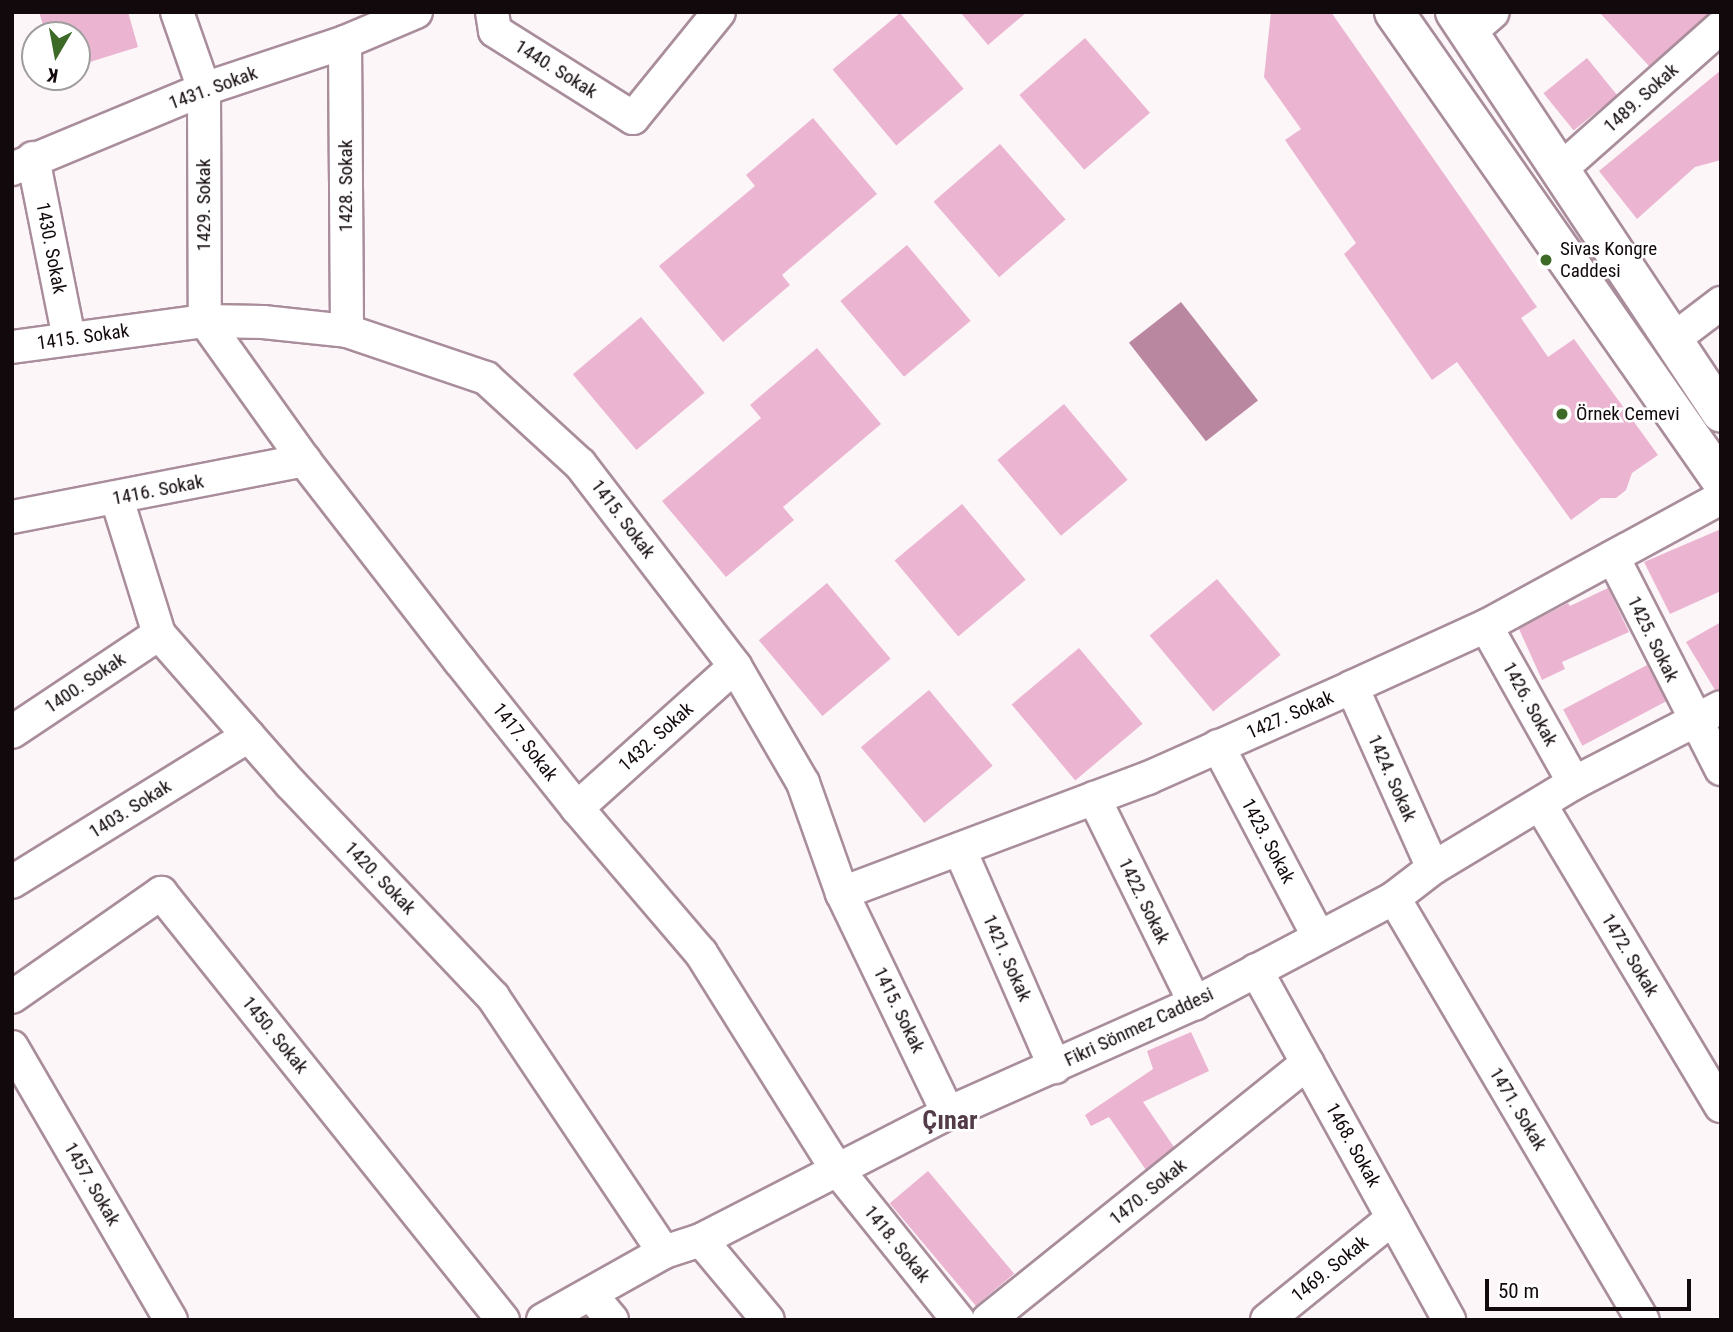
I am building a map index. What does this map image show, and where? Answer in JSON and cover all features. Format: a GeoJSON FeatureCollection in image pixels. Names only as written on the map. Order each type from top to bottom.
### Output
{"type":"FeatureCollection","features":[{"type":"Feature","properties":{"kind":"main road"},"geometry":{"type":"LineString","coordinates":[[1394,12],[1721,480]]}},
{"type":"Feature","properties":{"kind":"main road"},"geometry":{"type":"LineString","coordinates":[[1473,19],[1561,169],[1675,338],[1721,413]]}},
{"type":"Feature","properties":{"kind":"street","name":"1429. Sokak"},"geometry":{"type":"LineString","coordinates":[[177,12],[204,89],[205,321]]}},
{"type":"Feature","properties":{"kind":"street","name":"1431. Sokak"},"geometry":{"type":"LineString","coordinates":[[23,164],[204,89],[345,42],[416,12]]}},
{"type":"Feature","properties":{"kind":"street","name":"1440. Sokak"},"geometry":{"type":"LineString","coordinates":[[492,12],[495,31],[633,118],[719,12]]}},
{"type":"Feature","properties":{"kind":"street","name":"1489. Sokak"},"geometry":{"type":"LineString","coordinates":[[1561,169],[1721,27]]}},
{"type":"Feature","properties":{"kind":"street","name":"1428. Sokak"},"geometry":{"type":"LineString","coordinates":[[345,42],[347,331]]}},
{"type":"Feature","properties":{"kind":"street","name":"1430. Sokak"},"geometry":{"type":"LineString","coordinates":[[23,164],[69,338]]}},
{"type":"Feature","properties":{"kind":"street"},"geometry":{"type":"LineString","coordinates":[[1675,338],[1721,303]]}},
{"type":"Feature","properties":{"kind":"street","name":"1415. Sokak"},"geometry":{"type":"LineString","coordinates":[[12,346],[205,321],[347,331],[486,378],[580,464],[735,666],[803,783],[842,893],[948,1113]]}},
{"type":"Feature","properties":{"kind":"street","name":"1417. Sokak"},"geometry":{"type":"LineString","coordinates":[[205,321],[304,460],[577,808],[701,953],[836,1168]]}},
{"type":"Feature","properties":{"kind":"street","name":"1416. Sokak"},"geometry":{"type":"LineString","coordinates":[[12,517],[117,499],[304,460]]}},
{"type":"Feature","properties":{"kind":"street","name":"1427. Sokak"},"geometry":{"type":"LineString","coordinates":[[842,893],[1094,799],[1352,687],[1486,626],[1721,498]]}},
{"type":"Feature","properties":{"kind":"street","name":"1420. Sokak"},"geometry":{"type":"LineString","coordinates":[[117,499],[159,634],[248,736],[493,997],[664,1252]]}},
{"type":"Feature","properties":{"kind":"street","name":"1425. Sokak"},"geometry":{"type":"LineString","coordinates":[[1613,557],[1707,714],[1721,769]]}},
{"type":"Feature","properties":{"kind":"street","name":"1426. Sokak"},"geometry":{"type":"LineString","coordinates":[[1486,626],[1574,783]]}},
{"type":"Feature","properties":{"kind":"street","name":"1400. Sokak"},"geometry":{"type":"LineString","coordinates":[[12,732],[159,634]]}},
{"type":"Feature","properties":{"kind":"street","name":"1432. Sokak"},"geometry":{"type":"LineString","coordinates":[[577,808],[735,666]]}},
{"type":"Feature","properties":{"kind":"street","name":"1424. Sokak"},"geometry":{"type":"LineString","coordinates":[[1352,687],[1433,868]]}},
{"type":"Feature","properties":{"kind":"street","name":"Fikri Sönmez Caddesi"},"geometry":{"type":"LineString","coordinates":[[543,1320],[592,1296],[664,1252],[701,1240],[836,1168],[948,1113],[1195,1003],[1394,898],[1433,868],[1574,783],[1707,714]]}},
{"type":"Feature","properties":{"kind":"street","name":"1403. Sokak"},"geometry":{"type":"LineString","coordinates":[[12,882],[248,736]]}},
{"type":"Feature","properties":{"kind":"street","name":"1423. Sokak"},"geometry":{"type":"LineString","coordinates":[[1218,746],[1318,936]]}},
{"type":"Feature","properties":{"kind":"street","name":"1422. Sokak"},"geometry":{"type":"LineString","coordinates":[[1094,799],[1195,1003]]}},
{"type":"Feature","properties":{"kind":"street","name":"1472. Sokak"},"geometry":{"type":"LineString","coordinates":[[1539,804],[1721,1106]]}},
{"type":"Feature","properties":{"kind":"street","name":"1421. Sokak"},"geometry":{"type":"LineString","coordinates":[[960,850],[1055,1067]]}},
{"type":"Feature","properties":{"kind":"street","name":"1450. Sokak"},"geometry":{"type":"LineString","coordinates":[[12,997],[161,892],[503,1320]]}},
{"type":"Feature","properties":{"kind":"street","name":"1471. Sokak"},"geometry":{"type":"LineString","coordinates":[[1394,898],[1643,1320]]}},
{"type":"Feature","properties":{"kind":"street","name":"1468. Sokak"},"geometry":{"type":"LineString","coordinates":[[1255,970],[1449,1320]]}},
{"type":"Feature","properties":{"kind":"street","name":"1457. Sokak"},"geometry":{"type":"LineString","coordinates":[[12,1047],[171,1320]]}},
{"type":"Feature","properties":{"kind":"street","name":"1470. Sokak"},"geometry":{"type":"LineString","coordinates":[[988,1320],[1308,1063]]}},
{"type":"Feature","properties":{"kind":"street","name":"1418. Sokak"},"geometry":{"type":"LineString","coordinates":[[836,1168],[958,1320]]}},
{"type":"Feature","properties":{"kind":"street","name":"1469. Sokak"},"geometry":{"type":"LineString","coordinates":[[1267,1320],[1393,1218]]}},
{"type":"Feature","properties":{"kind":"street"},"geometry":{"type":"LineString","coordinates":[[701,1240],[768,1320]]}},
{"type":"Feature","properties":{"kind":"street"},"geometry":{"type":"LineString","coordinates":[[592,1296],[612,1320]]}},
{"type":"Feature","properties":{"kind":"shaded area"},"geometry":{"type":"Polygon","coordinates":[[[1181,302],[1258,401],[1206,441],[1129,343],[1181,302]]]}},
{"type":"Feature","properties":{"kind":"building"},"geometry":{"type":"Polygon","coordinates":[[[39,12],[128,12],[138,47],[91,62],[91,21],[42,21],[39,12]]]}},
{"type":"Feature","properties":{"kind":"building"},"geometry":{"type":"Polygon","coordinates":[[[960,12],[1027,12],[988,45],[960,12]]]}},
{"type":"Feature","properties":{"kind":"building"},"geometry":{"type":"Polygon","coordinates":[[[1271,12],[1331,12],[1537,307],[1521,318],[1548,357],[1574,339],[1658,455],[1632,473],[1626,490],[1616,498],[1601,498],[1571,520],[1457,362],[1432,380],[1344,254],[1356,243],[1285,140],[1301,129],[1264,77],[1271,12]]]}},
{"type":"Feature","properties":{"kind":"building"},"geometry":{"type":"Polygon","coordinates":[[[1599,12],[1711,12],[1649,66],[1599,12]]]}},
{"type":"Feature","properties":{"kind":"building"},"geometry":{"type":"Polygon","coordinates":[[[900,13],[964,89],[896,145],[833,70],[900,13]]]}},
{"type":"Feature","properties":{"kind":"building"},"geometry":{"type":"Polygon","coordinates":[[[1085,38],[1150,113],[1084,170],[1019,95],[1085,38]]]}},
{"type":"Feature","properties":{"kind":"building"},"geometry":{"type":"Polygon","coordinates":[[[1587,58],[1617,95],[1574,131],[1543,93],[1587,58]]]}},
{"type":"Feature","properties":{"kind":"building"},"geometry":{"type":"Polygon","coordinates":[[[1721,70],[1721,160],[1695,167],[1637,219],[1599,171],[1721,70]]]}},
{"type":"Feature","properties":{"kind":"building"},"geometry":{"type":"Polygon","coordinates":[[[813,118],[877,194],[782,275],[790,285],[723,342],[659,266],[755,186],[746,175],[813,118]]]}},
{"type":"Feature","properties":{"kind":"building"},"geometry":{"type":"Polygon","coordinates":[[[1000,144],[1066,219],[999,277],[934,202],[1000,144]]]}},
{"type":"Feature","properties":{"kind":"building"},"geometry":{"type":"Polygon","coordinates":[[[907,245],[971,321],[904,377],[840,301],[907,245]]]}},
{"type":"Feature","properties":{"kind":"building"},"geometry":{"type":"Polygon","coordinates":[[[641,317],[705,393],[636,450],[573,374],[641,317]]]}},
{"type":"Feature","properties":{"kind":"building"},"geometry":{"type":"Polygon","coordinates":[[[817,348],[881,424],[783,507],[794,520],[726,577],[662,501],[761,418],[750,405],[817,348]]]}},
{"type":"Feature","properties":{"kind":"building"},"geometry":{"type":"Polygon","coordinates":[[[1064,404],[1128,480],[1061,536],[997,460],[1064,404]]]}},
{"type":"Feature","properties":{"kind":"building"},"geometry":{"type":"Polygon","coordinates":[[[962,504],[1026,580],[958,636],[895,561],[962,504]]]}},
{"type":"Feature","properties":{"kind":"building"},"geometry":{"type":"Polygon","coordinates":[[[1721,529],[1721,591],[1670,614],[1644,562],[1721,529]]]}},
{"type":"Feature","properties":{"kind":"building"},"geometry":{"type":"Polygon","coordinates":[[[1217,579],[1281,655],[1213,711],[1150,636],[1217,579]]]}},
{"type":"Feature","properties":{"kind":"building"},"geometry":{"type":"Polygon","coordinates":[[[827,583],[891,659],[822,716],[759,640],[827,583]]]}},
{"type":"Feature","properties":{"kind":"building"},"geometry":{"type":"Polygon","coordinates":[[[1608,588],[1629,632],[1562,662],[1565,669],[1542,680],[1519,629],[1568,603],[1570,606],[1608,588]]]}},
{"type":"Feature","properties":{"kind":"building"},"geometry":{"type":"Polygon","coordinates":[[[1721,622],[1721,689],[1715,690],[1686,642],[1721,622]]]}},
{"type":"Feature","properties":{"kind":"building"},"geometry":{"type":"Polygon","coordinates":[[[1079,648],[1143,724],[1075,780],[1012,705],[1079,648]]]}},
{"type":"Feature","properties":{"kind":"building"},"geometry":{"type":"Polygon","coordinates":[[[1647,665],[1666,701],[1582,746],[1563,710],[1647,665]]]}},
{"type":"Feature","properties":{"kind":"building"},"geometry":{"type":"Polygon","coordinates":[[[929,690],[993,766],[924,823],[861,747],[929,690]]]}},
{"type":"Feature","properties":{"kind":"building"},"geometry":{"type":"Polygon","coordinates":[[[1191,1032],[1209,1071],[1143,1102],[1174,1147],[1146,1170],[1109,1117],[1091,1126],[1085,1115],[1153,1069],[1147,1051],[1191,1032]]]}},
{"type":"Feature","properties":{"kind":"building"},"geometry":{"type":"Polygon","coordinates":[[[928,1171],[1014,1274],[976,1306],[890,1203],[928,1171]]]}},
{"type":"Feature","properties":{"kind":"place","name":"Sivas Kongre Caddesi"},"geometry":{"type":"Point","coordinates":[1546,260]}},
{"type":"Feature","properties":{"kind":"place","name":"Örnek Cemevi"},"geometry":{"type":"Point","coordinates":[1562,414]}},
{"type":"Feature","properties":{"kind":"district","name":"Çınar"},"geometry":{"type":"Point","coordinates":[950,1121]}}]}
